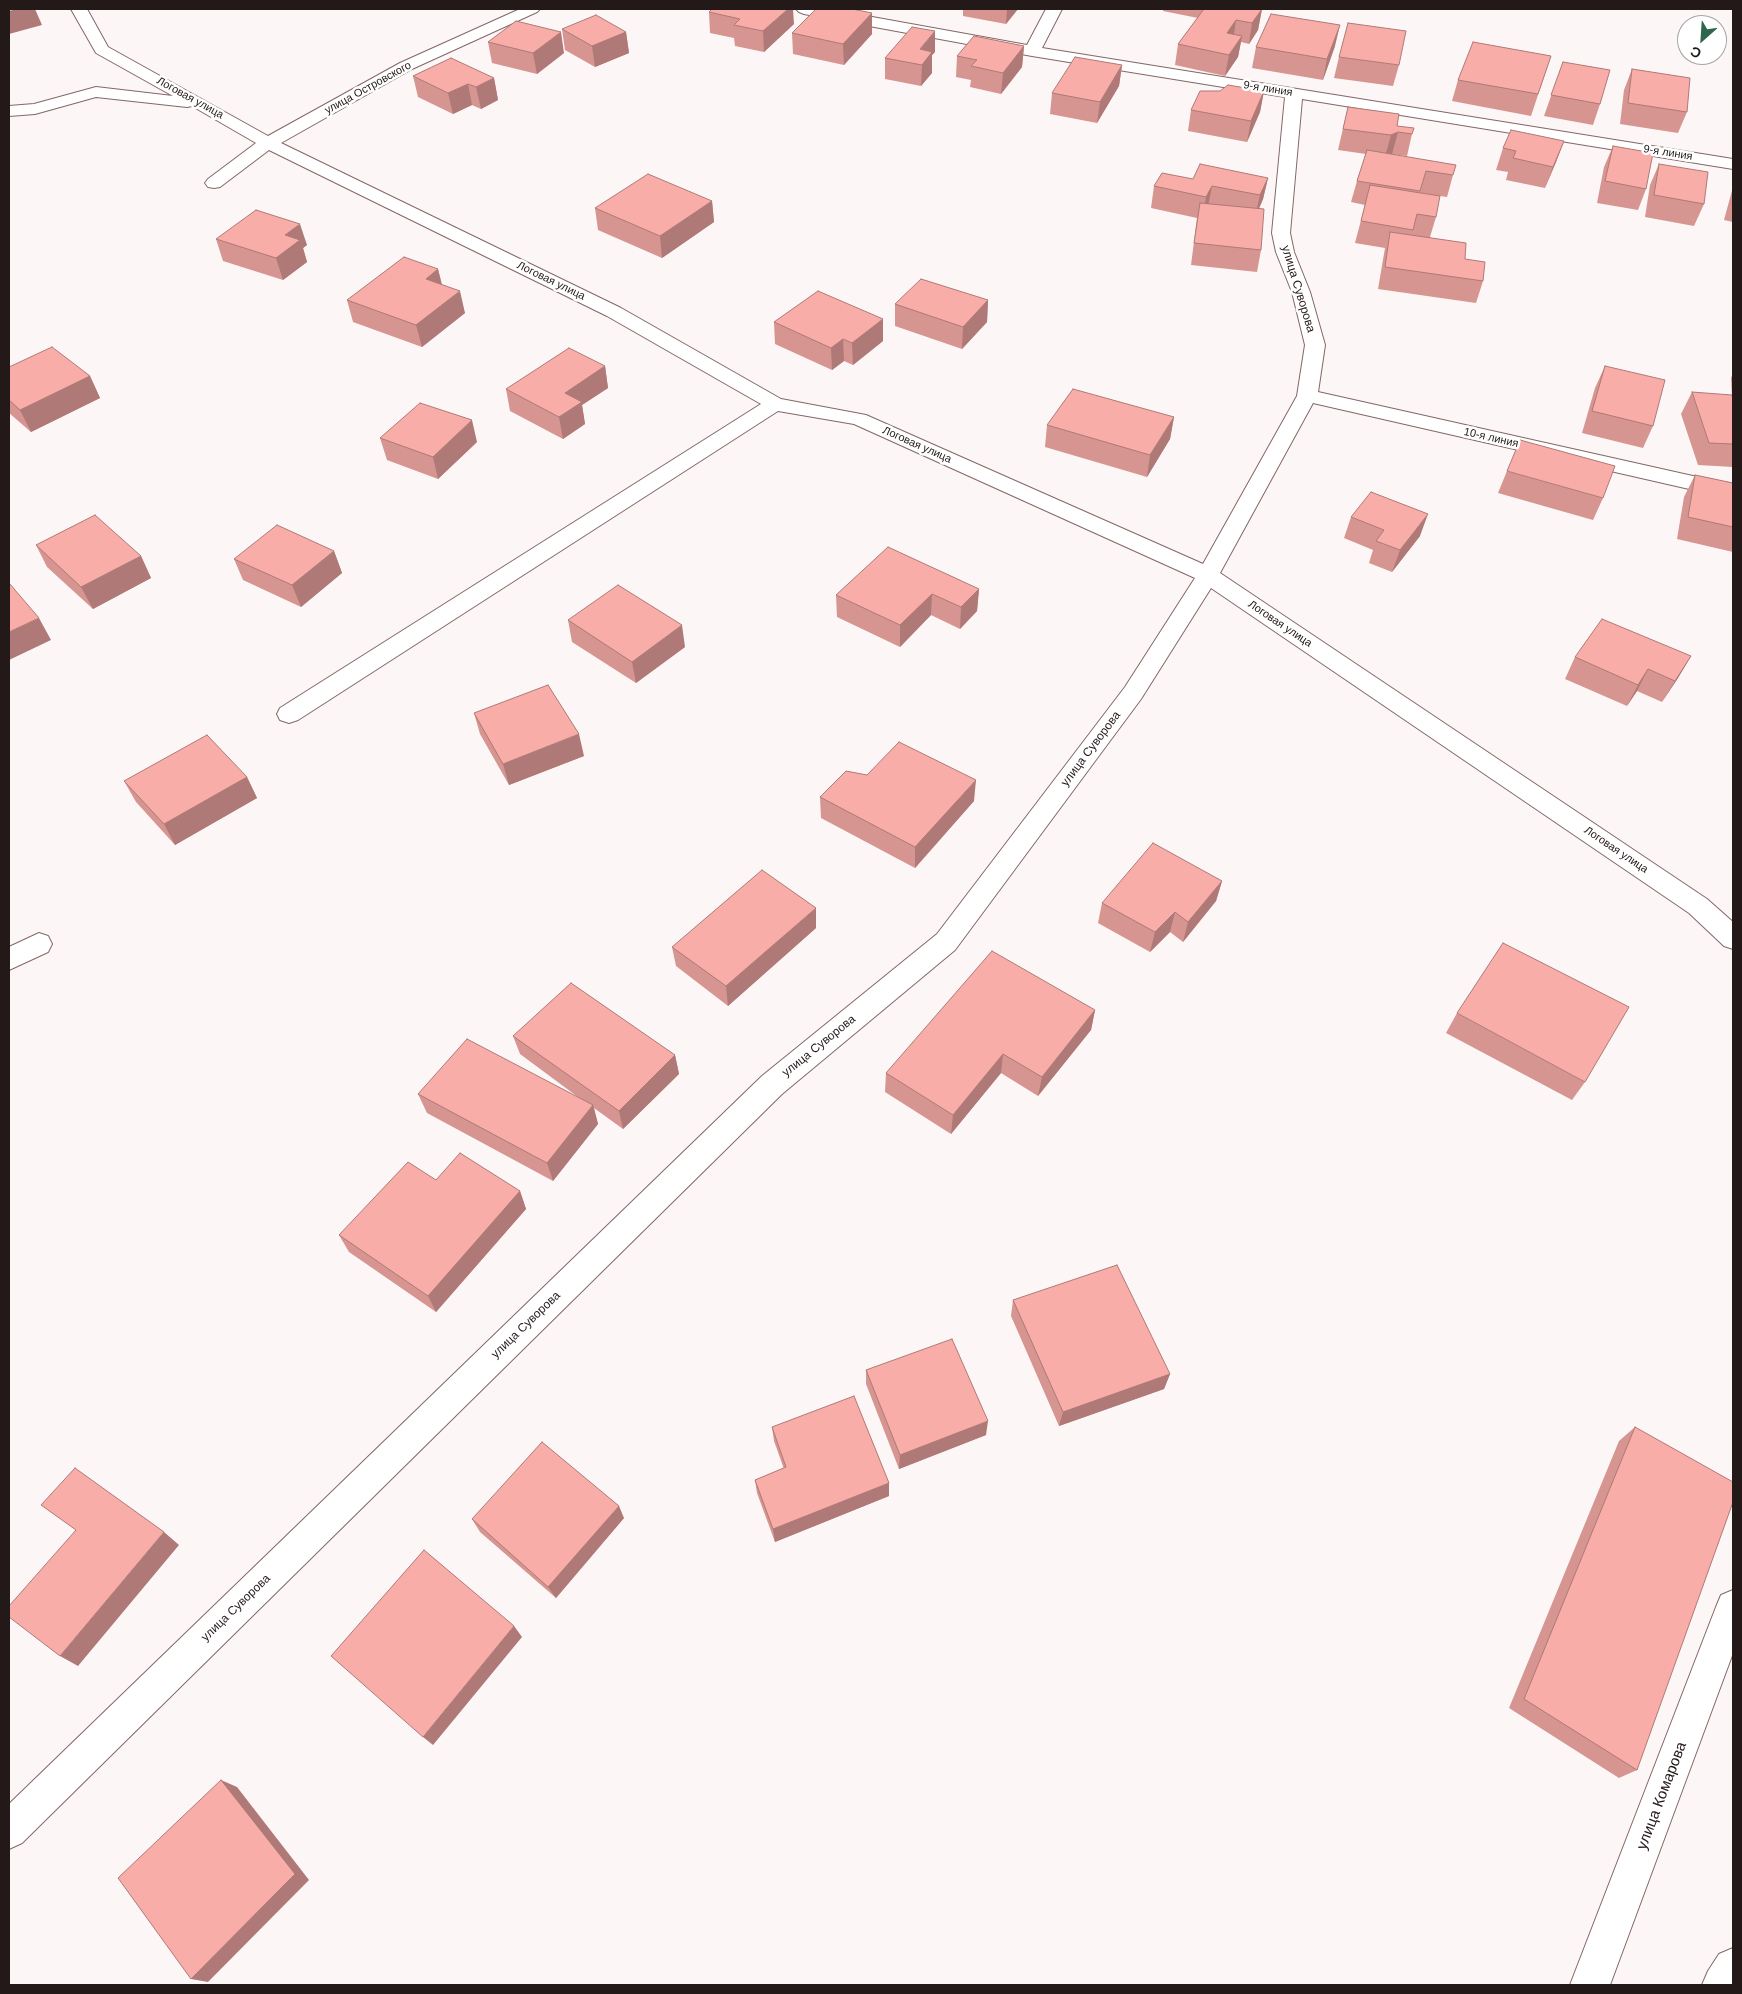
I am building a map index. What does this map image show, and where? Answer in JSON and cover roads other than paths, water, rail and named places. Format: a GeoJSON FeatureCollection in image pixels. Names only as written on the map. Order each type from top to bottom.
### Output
{"type":"FeatureCollection","features":[{"type":"Feature","properties":{"kind":"street","name":"Логовая улица"},"geometry":{"type":"LineString","coordinates":[[79,9],[102,50],[201,104],[268,144],[614,312],[775,404],[859,419],[1208,575],[1690,900],[1733,938]]}},
{"type":"Feature","properties":{"kind":"street","name":"улица Островского"},"geometry":{"type":"LineString","coordinates":[[214,183],[268,144],[406,66],[532,9]]}},
{"type":"Feature","properties":{"kind":"street","name":"9-я линия"},"geometry":{"type":"LineString","coordinates":[[804,9],[1032,51],[1733,164]]}},
{"type":"Feature","properties":{"kind":"street"},"geometry":{"type":"LineString","coordinates":[[1032,51],[1054,9]]}},
{"type":"Feature","properties":{"kind":"street"},"geometry":{"type":"LineString","coordinates":[[9,111],[35,109],[96,92],[201,104]]}},
{"type":"Feature","properties":{"kind":"street","name":"улица Суворова"},"geometry":{"type":"LineString","coordinates":[[9,1830],[772,1085],[946,942],[1134,693],[1208,575],[1306,396],[1315,344],[1301,292],[1285,252],[1281,233],[1294,94]]}},
{"type":"Feature","properties":{"kind":"street","name":"10-я линия"},"geometry":{"type":"LineString","coordinates":[[1306,396],[1733,492]]}},
{"type":"Feature","properties":{"kind":"street"},"geometry":{"type":"LineString","coordinates":[[289,714],[775,404]]}},
{"type":"Feature","properties":{"kind":"street"},"geometry":{"type":"LineString","coordinates":[[9,959],[39,944]]}},
{"type":"Feature","properties":{"kind":"street","name":"улица Комарова"},"geometry":{"type":"LineString","coordinates":[[1590,1985],[1733,1607]]}},
{"type":"Feature","properties":{"kind":"street"},"geometry":{"type":"LineString","coordinates":[[1722,1985],[1733,1968]]}}]}
